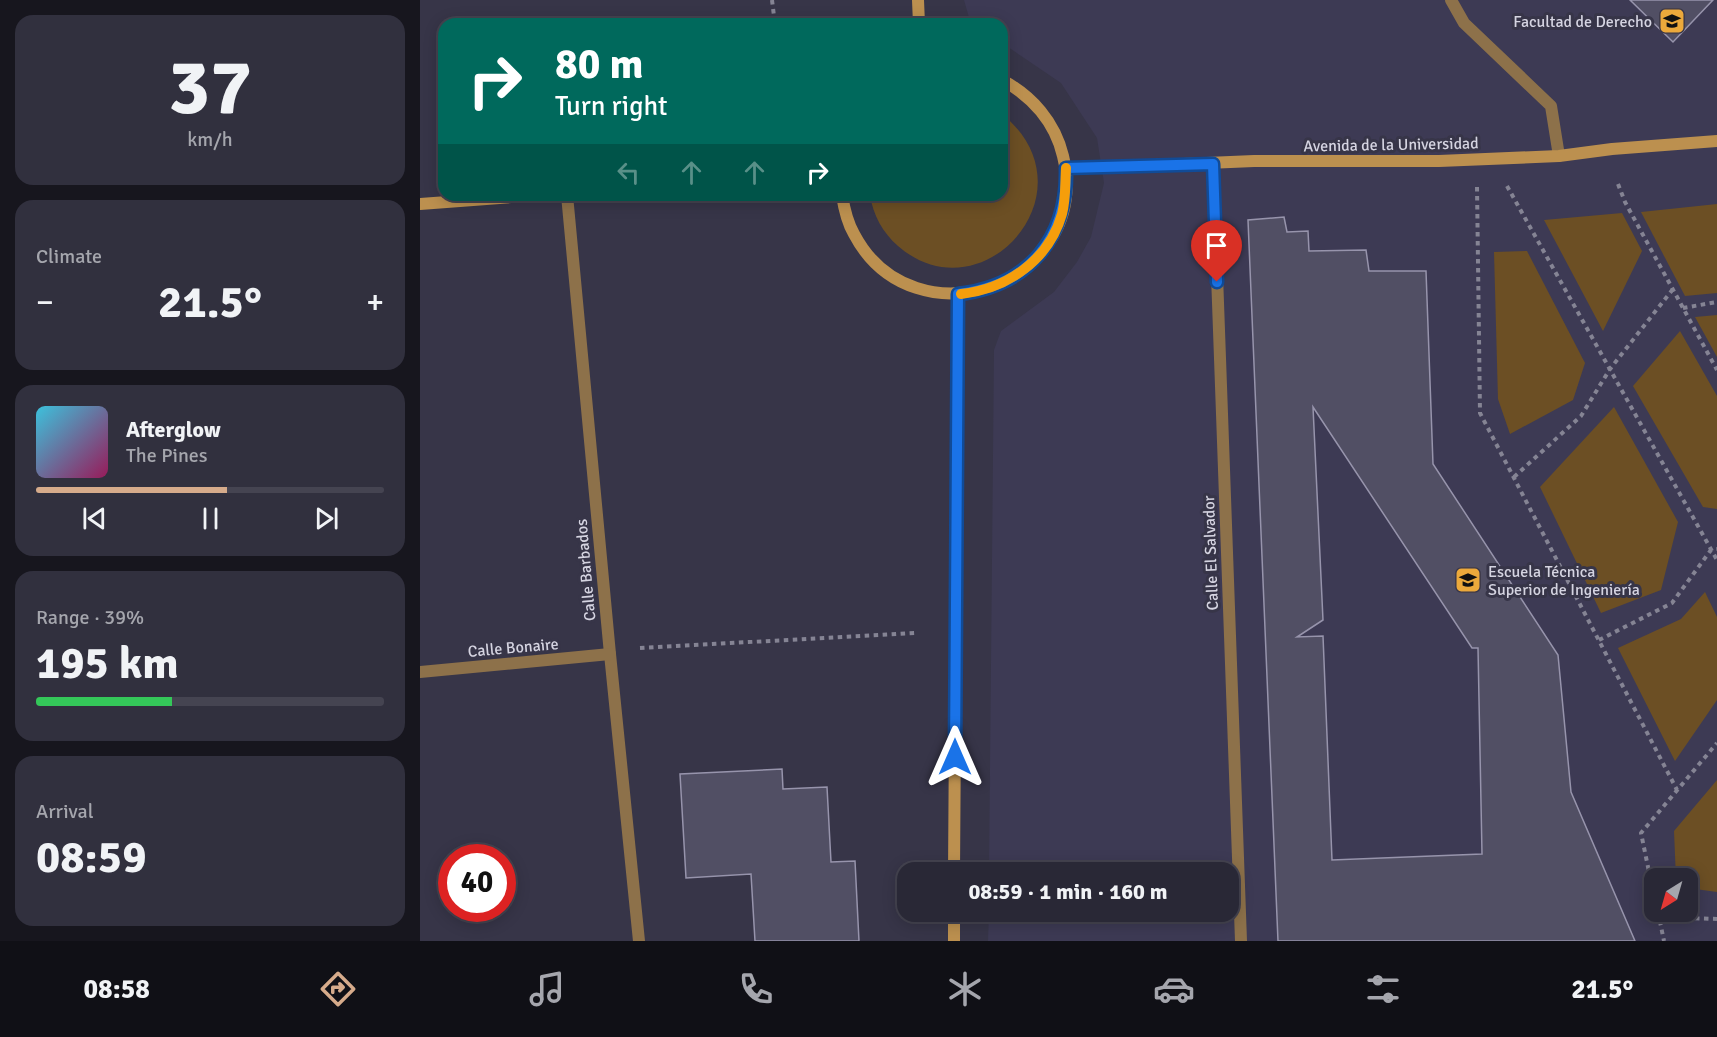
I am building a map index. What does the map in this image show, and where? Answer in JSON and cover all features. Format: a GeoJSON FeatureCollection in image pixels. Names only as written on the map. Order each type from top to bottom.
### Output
{"type":"FeatureCollection","features":[{"type":"Feature","properties":{"kind":"street"},"geometry":{"type":"LineString","coordinates":[[918,0],[919,18]]}},
{"type":"Feature","properties":{"kind":"street"},"geometry":{"type":"LineString","coordinates":[[1451,0],[1464,23],[1551,106],[1558,156]]}},
{"type":"Feature","properties":{"kind":"street"},"geometry":{"type":"LineString","coordinates":[[843,201],[854,234],[866,252],[880,267],[917,288],[938,293],[958,294],[981,290],[1003,283],[1028,266],[1039,255],[1056,229],[1062,214],[1066,168],[1057,137],[1049,122],[1029,97],[1008,84]]}},
{"type":"Feature","properties":{"kind":"street","name":"Avenida de la Universidad"},"geometry":{"type":"LineString","coordinates":[[1066,168],[1254,161],[1439,161],[1558,156],[1612,149],[1717,141]]}},
{"type":"Feature","properties":{"kind":"street","name":"Calle El Salvador"},"geometry":{"type":"LineString","coordinates":[[1213,164],[1240,941]]}},
{"type":"Feature","properties":{"kind":"street"},"geometry":{"type":"LineString","coordinates":[[420,204],[459,201]]}},
{"type":"Feature","properties":{"kind":"street","name":"Calle Barbados"},"geometry":{"type":"LineString","coordinates":[[568,201],[639,941]]}},
{"type":"Feature","properties":{"kind":"street"},"geometry":{"type":"LineString","coordinates":[[954,862],[958,294]]}},
{"type":"Feature","properties":{"kind":"street","name":"Calle Bonaire"},"geometry":{"type":"LineString","coordinates":[[420,672],[610,654]]}},
{"type":"Feature","properties":{"kind":"street"},"geometry":{"type":"LineString","coordinates":[[954,922],[954,941]]}},
{"type":"Feature","properties":{"kind":"path"},"geometry":{"type":"LineString","coordinates":[[772,0],[774,18]]}},
{"type":"Feature","properties":{"kind":"path"},"geometry":{"type":"LineString","coordinates":[[1618,184],[1625,202],[1717,370]]}},
{"type":"Feature","properties":{"kind":"path"},"geometry":{"type":"LineString","coordinates":[[1507,186],[1717,560]]}},
{"type":"Feature","properties":{"kind":"path"},"geometry":{"type":"LineString","coordinates":[[1477,187],[1480,413],[1677,790]]}},
{"type":"Feature","properties":{"kind":"path"},"geometry":{"type":"LineString","coordinates":[[1514,477],[1581,416],[1610,369],[1672,289]]}},
{"type":"Feature","properties":{"kind":"path"},"geometry":{"type":"LineString","coordinates":[[1683,308],[1717,302]]}},
{"type":"Feature","properties":{"kind":"path"},"geometry":{"type":"LineString","coordinates":[[1599,640],[1672,603],[1711,550],[1717,549]]}},
{"type":"Feature","properties":{"kind":"path"},"geometry":{"type":"LineString","coordinates":[[640,648],[915,633]]}},
{"type":"Feature","properties":{"kind":"path"},"geometry":{"type":"LineString","coordinates":[[1648,868],[1641,833],[1717,743]]}},
{"type":"Feature","properties":{"kind":"path"},"geometry":{"type":"LineString","coordinates":[[1698,918],[1717,919]]}},
{"type":"Feature","properties":{"kind":"path"},"geometry":{"type":"LineString","coordinates":[[1660,922],[1664,941]]}},
{"type":"Feature","properties":{"kind":"shaded area"},"geometry":{"type":"Polygon","coordinates":[[[964,0],[1717,0],[1717,941],[988,941],[989,922],[1239,922],[1239,862],[989,862],[994,350],[1001,331],[1054,292],[1077,262],[1091,237],[1104,183],[1097,138],[1061,83],[1008,47],[1008,18],[969,18],[964,0]]]}},
{"type":"Feature","properties":{"kind":"shaded area"},"geometry":{"type":"Polygon","coordinates":[[[1008,121],[1028,145],[1038,177],[1033,209],[1017,236],[993,257],[963,267],[930,264],[898,246],[880,223],[872,201],[1008,201],[1008,121]]]}},
{"type":"Feature","properties":{"kind":"shaded area"},"geometry":{"type":"Polygon","coordinates":[[[1717,204],[1717,293],[1685,296],[1641,212],[1717,204]]]}},
{"type":"Feature","properties":{"kind":"shaded area"},"geometry":{"type":"Polygon","coordinates":[[[1622,213],[1642,251],[1603,331],[1544,220],[1622,213]]]}},
{"type":"Feature","properties":{"kind":"shaded area"},"geometry":{"type":"Polygon","coordinates":[[[1527,251],[1585,363],[1573,400],[1510,434],[1498,399],[1494,252],[1527,251]]]}},
{"type":"Feature","properties":{"kind":"shaded area"},"geometry":{"type":"Polygon","coordinates":[[[1717,315],[1717,357],[1695,317],[1717,315]]]}},
{"type":"Feature","properties":{"kind":"shaded area"},"geometry":{"type":"Polygon","coordinates":[[[1680,331],[1717,396],[1717,509],[1703,507],[1633,386],[1680,331]]]}},
{"type":"Feature","properties":{"kind":"shaded area"},"geometry":{"type":"Polygon","coordinates":[[[1614,407],[1678,522],[1661,590],[1601,613],[1540,487],[1614,407]]]}},
{"type":"Feature","properties":{"kind":"shaded area"},"geometry":{"type":"Polygon","coordinates":[[[1705,592],[1717,617],[1717,700],[1675,761],[1618,648],[1681,619],[1705,592]]]}},
{"type":"Feature","properties":{"kind":"shaded area"},"geometry":{"type":"Polygon","coordinates":[[[1717,780],[1717,892],[1698,889],[1698,868],[1676,868],[1674,831],[1717,780]]]}},
{"type":"Feature","properties":{"kind":"building","name":"Facultad de Derecho"},"geometry":{"type":"Polygon","coordinates":[[[1630,0],[1713,0],[1673,42],[1630,0]]]}},
{"type":"Feature","properties":{"kind":"building","name":"Escuela Técnica Superior de Ingeniería"},"geometry":{"type":"Polygon","coordinates":[[[1284,217],[1287,232],[1308,231],[1309,251],[1366,250],[1369,271],[1426,271],[1433,464],[1558,655],[1571,792],[1635,941],[1278,941],[1248,220],[1284,217]],[[1313,407],[1323,620],[1297,637],[1323,636],[1332,860],[1482,854],[1478,648],[1472,648],[1313,407]]]}},
{"type":"Feature","properties":{"kind":"building"},"geometry":{"type":"Polygon","coordinates":[[[782,769],[783,789],[827,787],[831,862],[855,861],[859,941],[755,941],[751,874],[686,878],[680,774],[782,769]]]}},
{"type":"Feature","properties":{"kind":"slow traffic"},"geometry":{"type":"LineString","coordinates":[[961,294],[1003,283],[1028,266],[1039,255],[1056,229],[1062,214],[1066,168]]}},
{"type":"Feature","properties":{"kind":"place","name":"Facultad de Derecho"},"geometry":{"type":"Point","coordinates":[1672,21]}},
{"type":"Feature","properties":{"kind":"place","name":"Escuela Técnica Superior de Ingeniería"},"geometry":{"type":"Point","coordinates":[1468,580]}},
{"type":"Feature","properties":{"kind":"route"},"geometry":{"type":"LineString","coordinates":[[955,757],[958,294],[974,292],[1003,283],[1028,266],[1039,255],[1056,229],[1062,214],[1066,168],[1213,164],[1217,282]]}}]}
